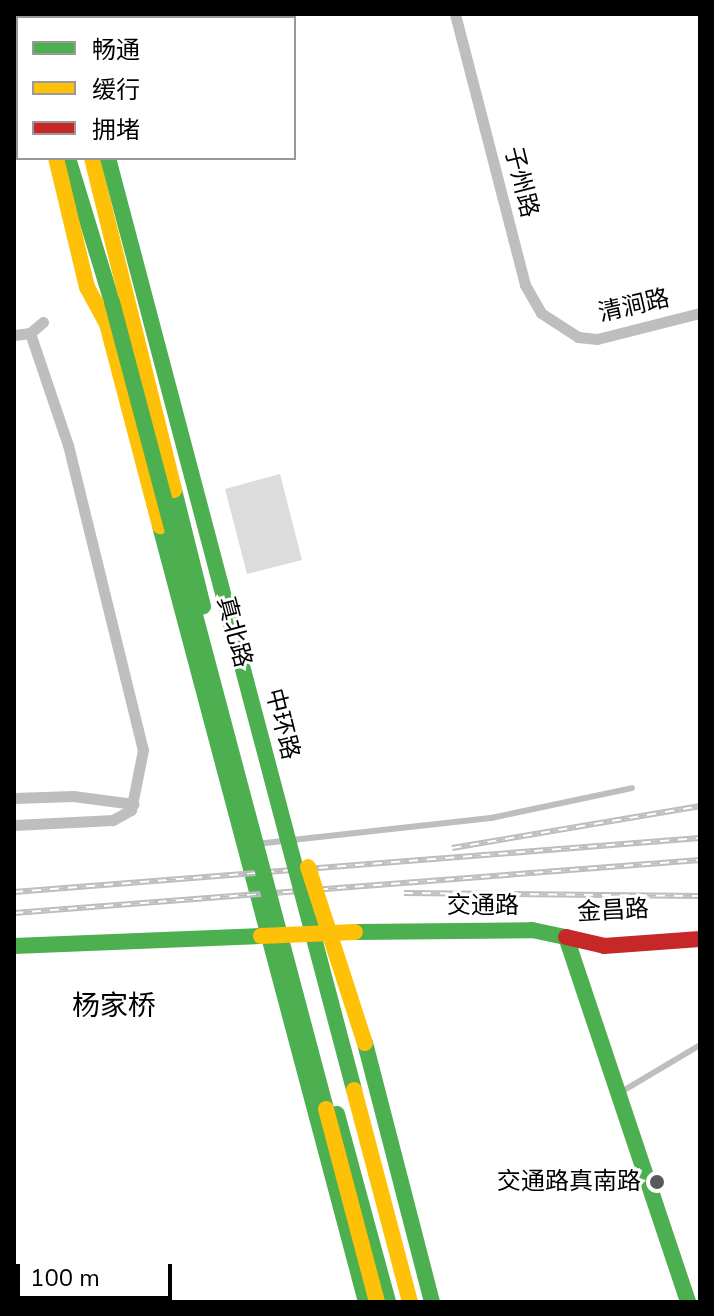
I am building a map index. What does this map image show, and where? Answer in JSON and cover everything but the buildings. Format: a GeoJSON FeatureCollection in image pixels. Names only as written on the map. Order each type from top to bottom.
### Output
{"type":"FeatureCollection","features":[{"type":"Feature","properties":{"kind":"main road","name":"真北路"},"geometry":{"type":"LineString","coordinates":[[56,160],[87,287],[107,324]]}},
{"type":"Feature","properties":{"kind":"main road","name":"真北路"},"geometry":{"type":"LineString","coordinates":[[68,160],[107,324],[366,1302]]}},
{"type":"Feature","properties":{"kind":"main road"},"geometry":{"type":"LineString","coordinates":[[69,160],[112,302]]}},
{"type":"Feature","properties":{"kind":"main road"},"geometry":{"type":"LineString","coordinates":[[79,160],[112,302],[377,1302]]}},
{"type":"Feature","properties":{"kind":"main road","name":"真北路"},"geometry":{"type":"LineString","coordinates":[[92,160],[265,843],[388,1302]]}},
{"type":"Feature","properties":{"kind":"main road","name":"中环路"},"geometry":{"type":"LineString","coordinates":[[109,160],[410,1302]]}},
{"type":"Feature","properties":{"kind":"main road"},"geometry":{"type":"LineString","coordinates":[[117,265],[126,191],[118,160]]}},
{"type":"Feature","properties":{"kind":"main road"},"geometry":{"type":"LineString","coordinates":[[236,638],[365,1043],[432,1302]]}},
{"type":"Feature","properties":{"kind":"main road","name":"金昌路"},"geometry":{"type":"LineString","coordinates":[[566,937],[700,929]]}},
{"type":"Feature","properties":{"kind":"main road","name":"交通路"},"geometry":{"type":"LineString","coordinates":[[14,946],[355,932],[532,930],[566,937]]}},
{"type":"Feature","properties":{"kind":"main road"},"geometry":{"type":"LineString","coordinates":[[566,937],[575,949],[654,1214],[688,1302]]}},
{"type":"Feature","properties":{"kind":"main road","name":"金昌路"},"geometry":{"type":"LineString","coordinates":[[566,937],[604,946],[700,939]]}},
{"type":"Feature","properties":{"kind":"street","name":"子州路"},"geometry":{"type":"LineString","coordinates":[[455,14],[525,285],[541,313],[578,337]]}},
{"type":"Feature","properties":{"kind":"street","name":"清涧路"},"geometry":{"type":"LineString","coordinates":[[578,337],[616,337],[700,313]]}},
{"type":"Feature","properties":{"kind":"street"},"geometry":{"type":"LineString","coordinates":[[14,335],[30,333],[43,322]]}},
{"type":"Feature","properties":{"kind":"street"},"geometry":{"type":"LineString","coordinates":[[14,825],[113,820],[133,804],[143,750],[132,719],[119,637],[68,445],[30,333]]}},
{"type":"Feature","properties":{"kind":"street"},"geometry":{"type":"LineString","coordinates":[[14,798],[73,796],[133,804]]}},
{"type":"Feature","properties":{"kind":"lane"},"geometry":{"type":"LineString","coordinates":[[265,843],[491,818],[632,788]]}},
{"type":"Feature","properties":{"kind":"lane"},"geometry":{"type":"LineString","coordinates":[[620,1093],[700,1045]]}},
{"type":"Feature","properties":{"kind":"railway"},"geometry":{"type":"LineString","coordinates":[[452,848],[700,806]]}},
{"type":"Feature","properties":{"kind":"railway"},"geometry":{"type":"LineString","coordinates":[[14,892],[700,838]]}},
{"type":"Feature","properties":{"kind":"railway"},"geometry":{"type":"LineString","coordinates":[[14,913],[700,860]]}},
{"type":"Feature","properties":{"kind":"railway"},"geometry":{"type":"LineString","coordinates":[[404,893],[700,896]]}},
{"type":"Feature","properties":{"kind":"traffic: fast"},"geometry":{"type":"LineString","coordinates":[[69,160],[112,302]]}},
{"type":"Feature","properties":{"kind":"traffic: fast"},"geometry":{"type":"LineString","coordinates":[[109,160],[354,1090]]}},
{"type":"Feature","properties":{"kind":"traffic: fast"},"geometry":{"type":"LineString","coordinates":[[112,302],[326,1109]]}},
{"type":"Feature","properties":{"kind":"traffic: fast"},"geometry":{"type":"LineString","coordinates":[[174,490],[203,606]]}},
{"type":"Feature","properties":{"kind":"traffic: fast"},"geometry":{"type":"LineString","coordinates":[[160,526],[366,1302]]}},
{"type":"Feature","properties":{"kind":"traffic: fast"},"geometry":{"type":"LineString","coordinates":[[355,932],[532,930],[566,937],[688,1302]]}},
{"type":"Feature","properties":{"kind":"traffic: fast"},"geometry":{"type":"LineString","coordinates":[[14,946],[261,936]]}},
{"type":"Feature","properties":{"kind":"traffic: fast"},"geometry":{"type":"LineString","coordinates":[[365,1043],[432,1302]]}},
{"type":"Feature","properties":{"kind":"traffic: fast"},"geometry":{"type":"LineString","coordinates":[[337,1114],[388,1302]]}},
{"type":"Feature","properties":{"kind":"traffic: slow"},"geometry":{"type":"LineString","coordinates":[[56,160],[87,287],[107,324],[160,526]]}},
{"type":"Feature","properties":{"kind":"traffic: slow"},"geometry":{"type":"LineString","coordinates":[[92,160],[174,490]]}},
{"type":"Feature","properties":{"kind":"traffic: slow"},"geometry":{"type":"LineString","coordinates":[[308,867],[365,1043]]}},
{"type":"Feature","properties":{"kind":"traffic: slow"},"geometry":{"type":"LineString","coordinates":[[261,936],[355,932]]}},
{"type":"Feature","properties":{"kind":"traffic: slow"},"geometry":{"type":"LineString","coordinates":[[354,1090],[410,1302]]}},
{"type":"Feature","properties":{"kind":"traffic: slow"},"geometry":{"type":"LineString","coordinates":[[326,1109],[377,1302]]}},
{"type":"Feature","properties":{"kind":"traffic: jam"},"geometry":{"type":"LineString","coordinates":[[566,937],[604,946],[700,939]]}},
{"type":"Feature","properties":{"kind":"place","name":"交通路真南路"},"geometry":{"type":"Point","coordinates":[657,1182]}},
{"type":"Feature","properties":{"kind":"district","name":"杨家桥"},"geometry":{"type":"Point","coordinates":[114,1006]}}]}
